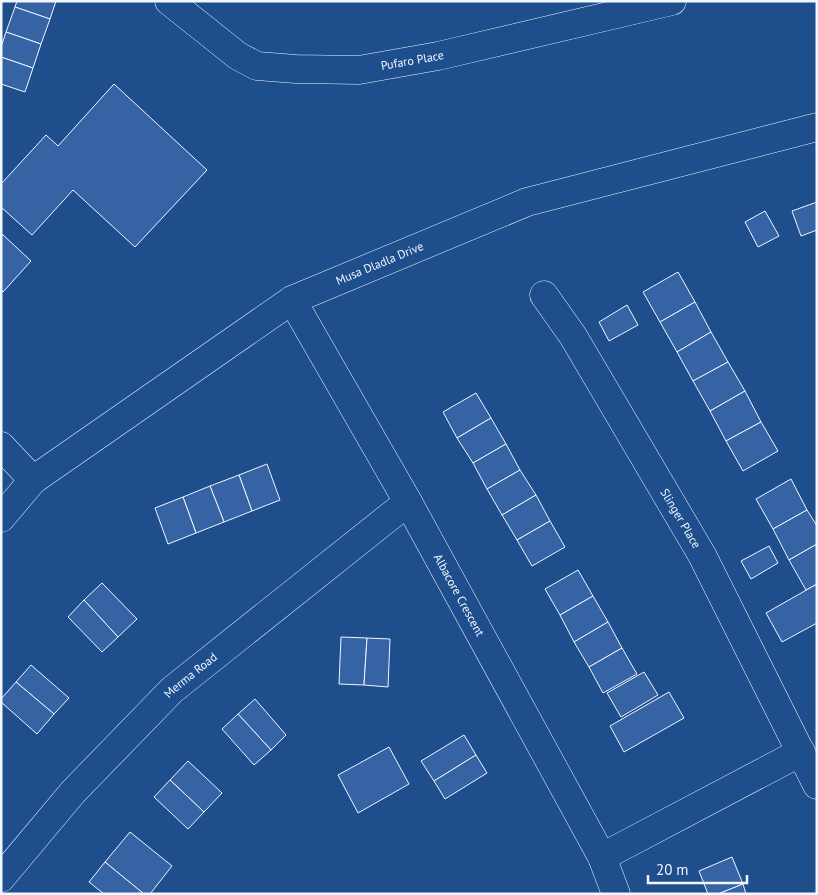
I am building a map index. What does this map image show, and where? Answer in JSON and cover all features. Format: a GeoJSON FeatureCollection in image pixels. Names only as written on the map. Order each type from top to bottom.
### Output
{"type":"FeatureCollection","features":[{"type":"Feature","properties":{"kind":"street","name":"Pufaro Place"},"geometry":{"type":"LineString","coordinates":[[168,1],[238,56],[257,66],[359,70],[438,56],[672,1]]}},
{"type":"Feature","properties":{"kind":"street","name":"Musa Dladla Drive"},"geometry":{"type":"LineString","coordinates":[[1,518],[33,480],[292,300],[527,202],[817,126]]}},
{"type":"Feature","properties":{"kind":"street","name":"Slinger Place"},"geometry":{"type":"LineString","coordinates":[[544,295],[573,336],[702,554],[817,785]]}},
{"type":"Feature","properties":{"kind":"street","name":"Albacore Crescent"},"geometry":{"type":"LineString","coordinates":[[292,300],[408,502],[602,857],[616,894]]}},
{"type":"Feature","properties":{"kind":"street"},"geometry":{"type":"LineString","coordinates":[[1,446],[33,480]]}},
{"type":"Feature","properties":{"kind":"street","name":"Merma Road"},"geometry":{"type":"LineString","coordinates":[[1,878],[73,792],[172,690],[408,502]]}},
{"type":"Feature","properties":{"kind":"street"},"geometry":{"type":"LineString","coordinates":[[602,857],[801,752]]}},
{"type":"Feature","properties":{"kind":"building"},"geometry":{"type":"Polygon","coordinates":[[[17,1],[56,1],[50,19],[15,7],[17,1]]]}},
{"type":"Feature","properties":{"kind":"building"},"geometry":{"type":"Polygon","coordinates":[[[15,7],[50,19],[41,44],[6,32],[15,7]]]}},
{"type":"Feature","properties":{"kind":"building"},"geometry":{"type":"Polygon","coordinates":[[[6,32],[41,44],[33,68],[1,57],[1,47],[6,32]]]}},
{"type":"Feature","properties":{"kind":"building"},"geometry":{"type":"Polygon","coordinates":[[[1,57],[33,68],[25,92],[1,84],[1,57]]]}},
{"type":"Feature","properties":{"kind":"building"},"geometry":{"type":"Polygon","coordinates":[[[114,84],[207,170],[135,247],[73,190],[32,235],[1,207],[1,184],[46,135],[58,146],[114,84]]]}},
{"type":"Feature","properties":{"kind":"building"},"geometry":{"type":"Polygon","coordinates":[[[817,202],[817,230],[801,236],[792,211],[817,202]]]}},
{"type":"Feature","properties":{"kind":"building"},"geometry":{"type":"Polygon","coordinates":[[[765,211],[779,236],[758,247],[745,222],[765,211]]]}},
{"type":"Feature","properties":{"kind":"building"},"geometry":{"type":"Polygon","coordinates":[[[1,233],[31,261],[3,292],[1,290],[1,233]]]}},
{"type":"Feature","properties":{"kind":"building"},"geometry":{"type":"Polygon","coordinates":[[[678,272],[695,302],[660,322],[643,292],[678,272]]]}},
{"type":"Feature","properties":{"kind":"building"},"geometry":{"type":"Polygon","coordinates":[[[695,302],[711,332],[677,352],[660,322],[695,302]]]}},
{"type":"Feature","properties":{"kind":"building"},"geometry":{"type":"Polygon","coordinates":[[[627,305],[638,325],[609,341],[599,322],[627,305]]]}},
{"type":"Feature","properties":{"kind":"building"},"geometry":{"type":"Polygon","coordinates":[[[711,332],[728,362],[693,381],[677,352],[711,332]]]}},
{"type":"Feature","properties":{"kind":"building"},"geometry":{"type":"Polygon","coordinates":[[[728,362],[745,391],[710,411],[693,381],[728,362]]]}},
{"type":"Feature","properties":{"kind":"building"},"geometry":{"type":"Polygon","coordinates":[[[745,391],[761,422],[726,441],[710,411],[745,391]]]}},
{"type":"Feature","properties":{"kind":"building"},"geometry":{"type":"Polygon","coordinates":[[[476,393],[491,418],[457,438],[443,412],[476,393]]]}},
{"type":"Feature","properties":{"kind":"building"},"geometry":{"type":"Polygon","coordinates":[[[491,418],[506,444],[473,463],[457,438],[491,418]]]}},
{"type":"Feature","properties":{"kind":"building"},"geometry":{"type":"Polygon","coordinates":[[[761,422],[778,451],[743,471],[726,441],[761,422]]]}},
{"type":"Feature","properties":{"kind":"building"},"geometry":{"type":"Polygon","coordinates":[[[506,444],[520,470],[487,489],[473,463],[506,444]]]}},
{"type":"Feature","properties":{"kind":"building"},"geometry":{"type":"Polygon","coordinates":[[[267,464],[280,500],[252,511],[239,475],[267,464]]]}},
{"type":"Feature","properties":{"kind":"building"},"geometry":{"type":"Polygon","coordinates":[[[520,470],[536,495],[502,515],[487,489],[520,470]]]}},
{"type":"Feature","properties":{"kind":"building"},"geometry":{"type":"Polygon","coordinates":[[[239,475],[252,511],[224,522],[210,486],[239,475]]]}},
{"type":"Feature","properties":{"kind":"building"},"geometry":{"type":"Polygon","coordinates":[[[791,479],[807,510],[773,529],[756,499],[791,479]]]}},
{"type":"Feature","properties":{"kind":"building"},"geometry":{"type":"Polygon","coordinates":[[[210,486],[224,522],[196,533],[183,497],[210,486]]]}},
{"type":"Feature","properties":{"kind":"building"},"geometry":{"type":"Polygon","coordinates":[[[536,495],[550,521],[517,540],[502,515],[536,495]]]}},
{"type":"Feature","properties":{"kind":"building"},"geometry":{"type":"Polygon","coordinates":[[[183,497],[196,533],[168,544],[155,508],[183,497]]]}},
{"type":"Feature","properties":{"kind":"building"},"geometry":{"type":"Polygon","coordinates":[[[807,510],[817,526],[817,544],[789,560],[773,529],[807,510]]]}},
{"type":"Feature","properties":{"kind":"building"},"geometry":{"type":"Polygon","coordinates":[[[550,521],[565,547],[532,566],[517,540],[550,521]]]}},
{"type":"Feature","properties":{"kind":"building"},"geometry":{"type":"Polygon","coordinates":[[[817,544],[817,584],[806,590],[789,560],[817,544]]]}},
{"type":"Feature","properties":{"kind":"building"},"geometry":{"type":"Polygon","coordinates":[[[769,546],[778,563],[751,579],[741,561],[769,546]]]}},
{"type":"Feature","properties":{"kind":"building"},"geometry":{"type":"Polygon","coordinates":[[[578,570],[593,596],[560,615],[545,589],[578,570]]]}},
{"type":"Feature","properties":{"kind":"building"},"geometry":{"type":"Polygon","coordinates":[[[102,583],[137,619],[118,637],[84,600],[102,583]]]}},
{"type":"Feature","properties":{"kind":"building"},"geometry":{"type":"Polygon","coordinates":[[[817,584],[817,623],[782,642],[766,613],[817,584]]]}},
{"type":"Feature","properties":{"kind":"building"},"geometry":{"type":"Polygon","coordinates":[[[593,596],[608,622],[574,642],[560,615],[593,596]]]}},
{"type":"Feature","properties":{"kind":"building"},"geometry":{"type":"Polygon","coordinates":[[[84,600],[118,637],[102,652],[68,617],[84,600]]]}},
{"type":"Feature","properties":{"kind":"building"},"geometry":{"type":"Polygon","coordinates":[[[608,622],[622,648],[589,667],[574,642],[608,622]]]}},
{"type":"Feature","properties":{"kind":"building"},"geometry":{"type":"Polygon","coordinates":[[[341,637],[367,638],[364,685],[339,684],[341,637]]]}},
{"type":"Feature","properties":{"kind":"building"},"geometry":{"type":"Polygon","coordinates":[[[367,638],[390,639],[388,687],[364,685],[367,638]]]}},
{"type":"Feature","properties":{"kind":"building"},"geometry":{"type":"Polygon","coordinates":[[[622,648],[637,674],[603,693],[589,667],[622,648]]]}},
{"type":"Feature","properties":{"kind":"building"},"geometry":{"type":"Polygon","coordinates":[[[31,665],[69,698],[54,714],[16,682],[31,665]]]}},
{"type":"Feature","properties":{"kind":"building"},"geometry":{"type":"Polygon","coordinates":[[[644,672],[658,695],[621,717],[607,693],[644,672]]]}},
{"type":"Feature","properties":{"kind":"building"},"geometry":{"type":"Polygon","coordinates":[[[16,682],[54,714],[37,734],[1,702],[1,699],[16,682]]]}},
{"type":"Feature","properties":{"kind":"building"},"geometry":{"type":"Polygon","coordinates":[[[669,692],[684,718],[624,752],[610,726],[669,692]]]}},
{"type":"Feature","properties":{"kind":"building"},"geometry":{"type":"Polygon","coordinates":[[[255,699],[286,735],[271,750],[238,714],[255,699]]]}},
{"type":"Feature","properties":{"kind":"building"},"geometry":{"type":"Polygon","coordinates":[[[238,714],[271,750],[254,765],[222,729],[238,714]]]}},
{"type":"Feature","properties":{"kind":"building"},"geometry":{"type":"Polygon","coordinates":[[[464,735],[476,755],[434,781],[421,761],[464,735]]]}},
{"type":"Feature","properties":{"kind":"building"},"geometry":{"type":"Polygon","coordinates":[[[389,747],[409,784],[358,813],[338,775],[389,747]]]}},
{"type":"Feature","properties":{"kind":"building"},"geometry":{"type":"Polygon","coordinates":[[[476,755],[487,773],[445,799],[434,781],[476,755]]]}},
{"type":"Feature","properties":{"kind":"building"},"geometry":{"type":"Polygon","coordinates":[[[188,761],[222,793],[204,812],[170,780],[188,761]]]}},
{"type":"Feature","properties":{"kind":"building"},"geometry":{"type":"Polygon","coordinates":[[[170,780],[204,812],[188,829],[154,797],[170,780]]]}},
{"type":"Feature","properties":{"kind":"building"},"geometry":{"type":"Polygon","coordinates":[[[130,832],[172,866],[150,894],[144,894],[105,862],[130,832]]]}},
{"type":"Feature","properties":{"kind":"building"},"geometry":{"type":"Polygon","coordinates":[[[732,857],[743,884],[718,894],[708,894],[699,871],[732,857]]]}},
{"type":"Feature","properties":{"kind":"building"},"geometry":{"type":"Polygon","coordinates":[[[105,862],[144,894],[104,894],[89,882],[105,862]]]}},
{"type":"Feature","properties":{"kind":"building"},"geometry":{"type":"Polygon","coordinates":[[[743,884],[746,894],[718,894],[743,884]]]}}]}
